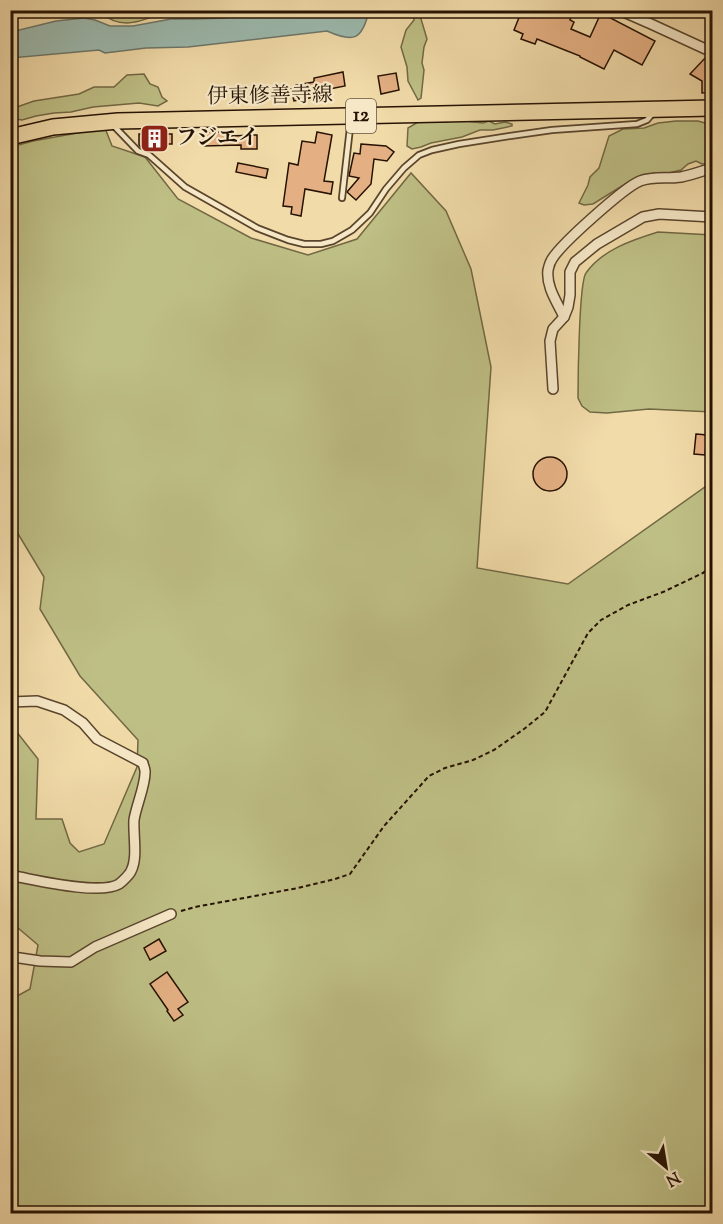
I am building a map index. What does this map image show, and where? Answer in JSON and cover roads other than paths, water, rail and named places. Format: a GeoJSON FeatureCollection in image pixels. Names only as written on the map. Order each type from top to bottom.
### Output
{"type":"FeatureCollection","features":[{"type":"Feature","properties":{"kind":"main road","name":"伊東修善寺線"},"geometry":{"type":"LineString","coordinates":[[10,137],[53,127],[111,122],[712,108]]}},
{"type":"Feature","properties":{"kind":"street"},"geometry":{"type":"LineString","coordinates":[[619,10],[712,52]]}},
{"type":"Feature","properties":{"kind":"street"},"geometry":{"type":"LineString","coordinates":[[564,318],[548,285],[550,261],[558,252],[621,193],[638,182],[650,178],[682,177],[712,168]]}},
{"type":"Feature","properties":{"kind":"street"},"geometry":{"type":"LineString","coordinates":[[553,389],[550,341],[553,329],[564,318],[570,295],[570,272],[575,262],[597,244],[643,217],[659,214],[712,217]]}},
{"type":"Feature","properties":{"kind":"street"},"geometry":{"type":"LineString","coordinates":[[10,702],[37,700],[64,710],[83,723],[97,738],[142,763],[146,772],[135,809],[131,871],[118,885],[105,888],[77,887],[10,874]]}},
{"type":"Feature","properties":{"kind":"street"},"geometry":{"type":"LineString","coordinates":[[11,958],[72,962],[95,947],[171,914]]}},
{"type":"Feature","properties":{"kind":"lane"},"geometry":{"type":"LineString","coordinates":[[111,122],[138,151],[149,155],[184,187],[257,228],[304,244],[321,244],[333,241],[352,230],[370,213],[404,168],[419,155],[459,144],[510,136],[563,129],[637,124],[647,120],[657,109]]}},
{"type":"Feature","properties":{"kind":"lane"},"geometry":{"type":"LineString","coordinates":[[342,198],[351,116]]}},
{"type":"Feature","properties":{"kind":"water"},"geometry":{"type":"Polygon","coordinates":[[[247,10],[369,11],[360,33],[350,38],[327,31],[188,47],[146,48],[105,53],[99,50],[11,58],[11,32],[56,21],[84,18],[110,26],[133,26],[171,19],[225,18],[247,10]]]}},
{"type":"Feature","properties":{"kind":"place","name":"フジエイ"},"geometry":{"type":"Point","coordinates":[155,139]}}]}
